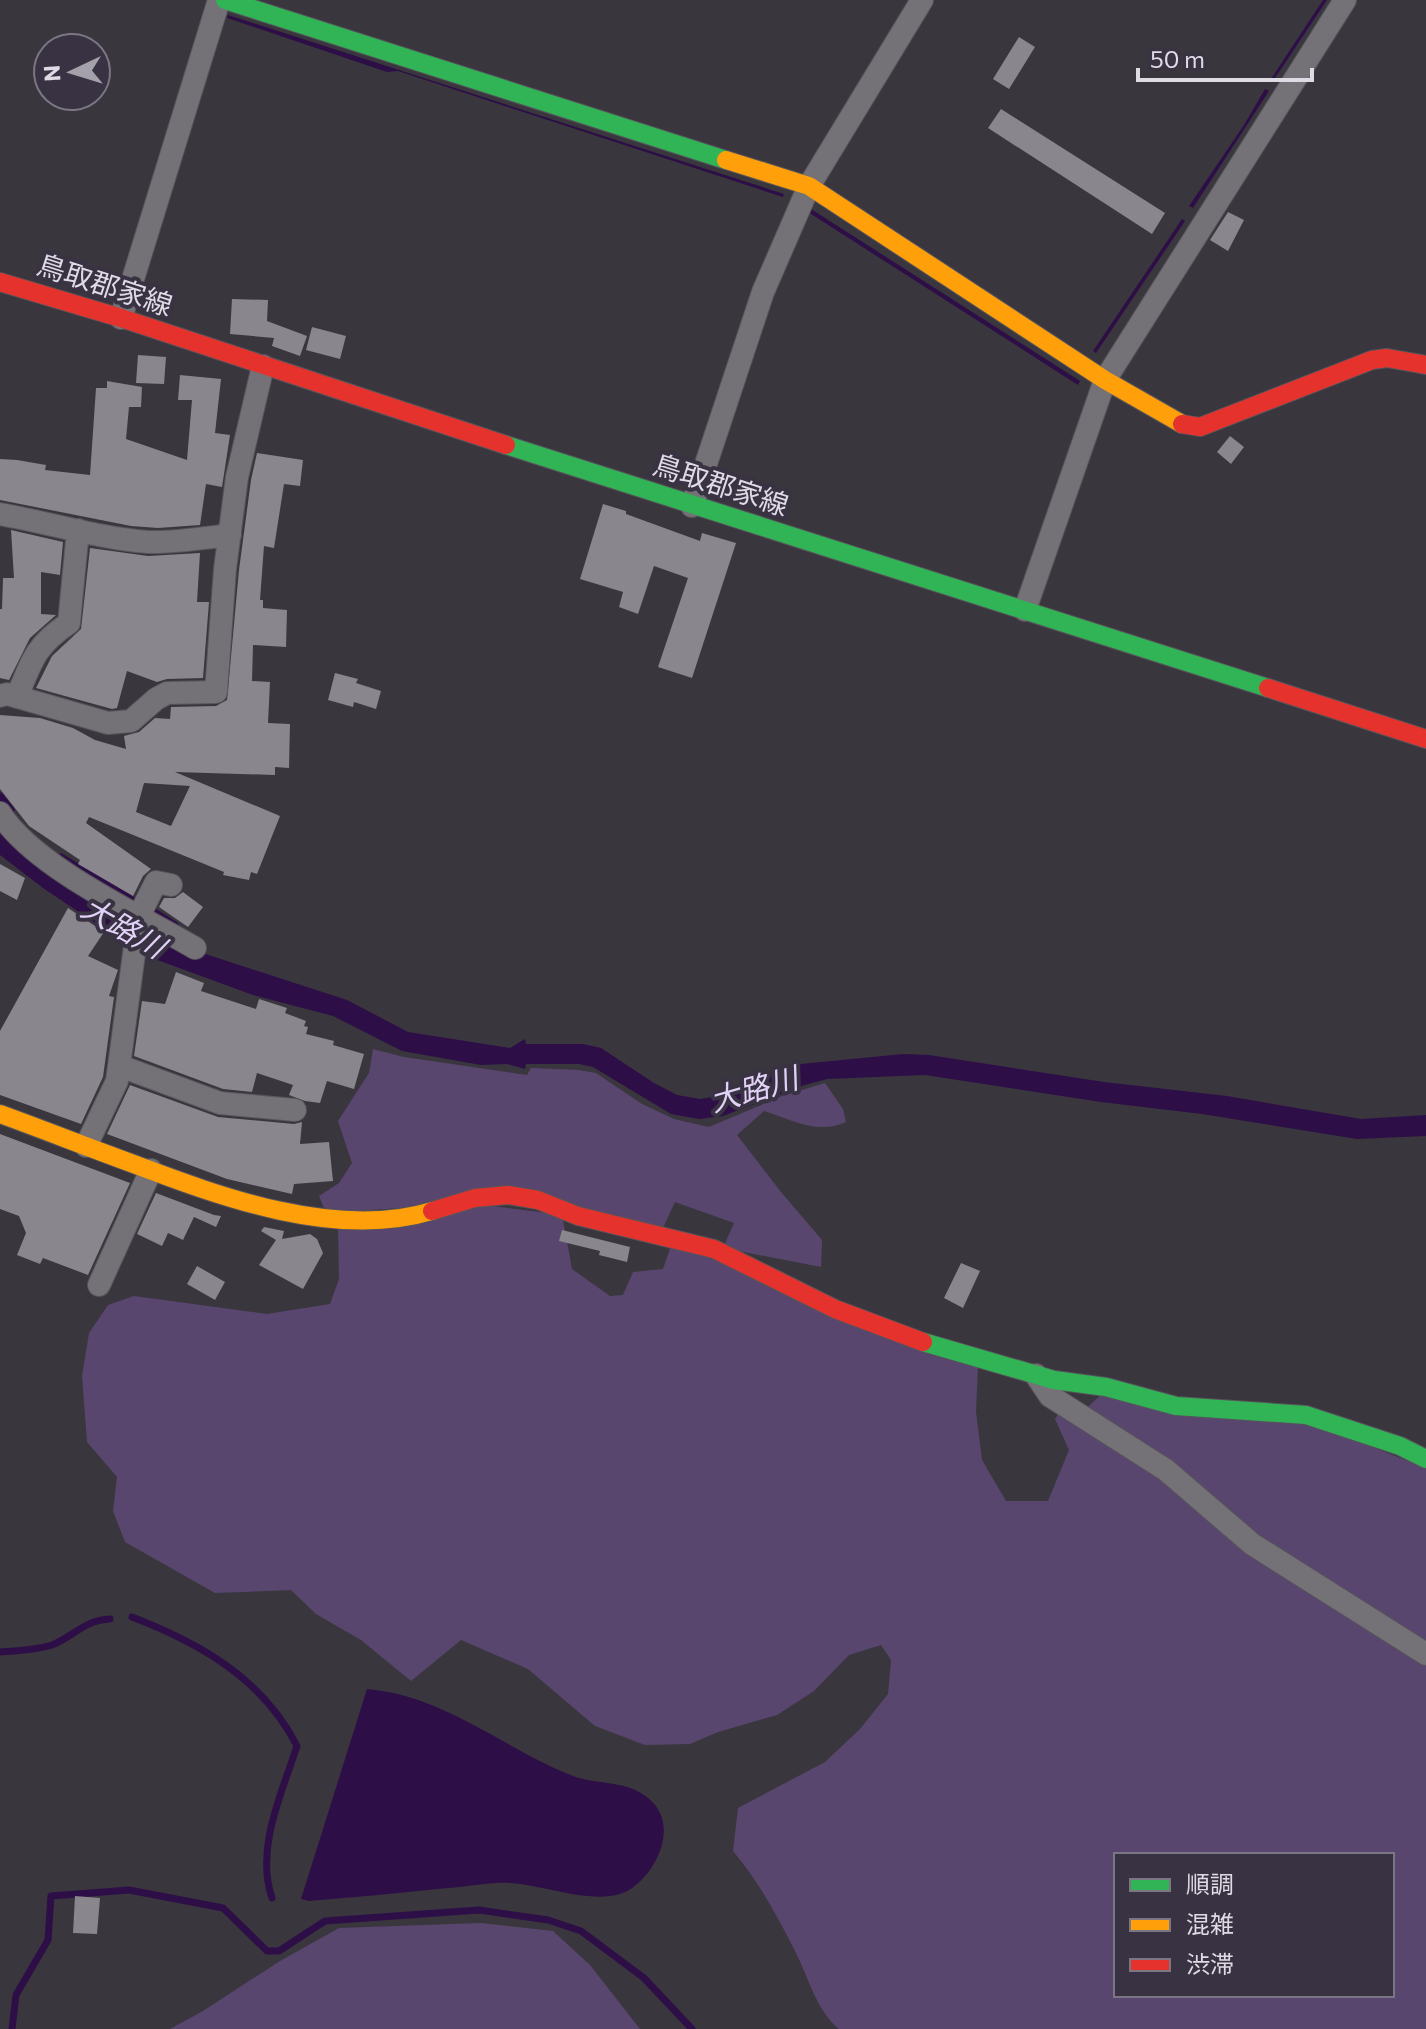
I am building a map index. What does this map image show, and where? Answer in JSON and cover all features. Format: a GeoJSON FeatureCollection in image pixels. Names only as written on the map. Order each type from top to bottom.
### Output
{"type":"FeatureCollection","features":[{"type":"Feature","properties":{"kind":"street"},"geometry":{"type":"LineString","coordinates":[[121,318],[222,0],[809,186],[1105,380],[1178,423],[1200,427],[1372,360],[1387,358],[1426,365]]}},
{"type":"Feature","properties":{"kind":"street"},"geometry":{"type":"LineString","coordinates":[[692,506],[763,292],[809,186],[922,0]]}},
{"type":"Feature","properties":{"kind":"street"},"geometry":{"type":"LineString","coordinates":[[1025,610],[1105,380],[1345,0]]}},
{"type":"Feature","properties":{"kind":"street","name":"鳥取郡家線"},"geometry":{"type":"LineString","coordinates":[[0,282],[121,318],[692,506],[1426,739]]}},
{"type":"Feature","properties":{"kind":"street"},"geometry":{"type":"LineString","coordinates":[[78,530],[69,623],[49,637],[34,654],[8,696],[108,723],[131,721],[167,693],[216,692],[237,477],[263,366]]}},
{"type":"Feature","properties":{"kind":"street"},"geometry":{"type":"LineString","coordinates":[[0,514],[87,534],[150,542],[230,535]]}},
{"type":"Feature","properties":{"kind":"street"},"geometry":{"type":"LineString","coordinates":[[0,813],[6,823],[83,885],[195,948]]}},
{"type":"Feature","properties":{"kind":"street"},"geometry":{"type":"LineString","coordinates":[[86,1146],[117,1081],[139,916],[156,882],[171,885]]}},
{"type":"Feature","properties":{"kind":"street"},"geometry":{"type":"LineString","coordinates":[[120,1066],[220,1103],[295,1110]]}},
{"type":"Feature","properties":{"kind":"street"},"geometry":{"type":"LineString","coordinates":[[0,1114],[221,1197],[289,1213],[376,1221],[418,1215],[475,1198],[508,1195],[538,1200],[578,1216],[714,1249],[822,1303],[897,1334],[1036,1375],[1106,1387],[1176,1406],[1306,1415],[1400,1446],[1426,1459]]}},
{"type":"Feature","properties":{"kind":"street"},"geometry":{"type":"LineString","coordinates":[[99,1285],[151,1170]]}},
{"type":"Feature","properties":{"kind":"street"},"geometry":{"type":"LineString","coordinates":[[1036,1375],[1050,1396],[1166,1470],[1252,1544],[1426,1654]]}},
{"type":"Feature","properties":{"kind":"shaded area"},"geometry":{"type":"Polygon","coordinates":[[[373,1049],[404,1057],[527,1075],[531,1068],[596,1073],[642,1104],[674,1119],[709,1127],[782,1096],[825,1083],[843,1109],[846,1122],[815,1127],[764,1111],[737,1135],[822,1240],[821,1267],[723,1248],[734,1223],[675,1202],[662,1230],[546,1198],[326,1213],[319,1196],[339,1183],[352,1163],[338,1121],[369,1073],[373,1049]]]}},
{"type":"Feature","properties":{"kind":"shaded area"},"geometry":{"type":"Polygon","coordinates":[[[470,1203],[562,1215],[572,1269],[610,1296],[623,1295],[633,1272],[663,1269],[672,1243],[978,1365],[976,1412],[982,1460],[1006,1501],[1048,1501],[1069,1450],[1055,1419],[1061,1409],[1426,1661],[1426,2029],[839,2029],[819,2004],[768,1900],[733,1851],[738,1808],[825,1762],[860,1729],[888,1694],[891,1660],[881,1645],[849,1655],[814,1691],[777,1715],[718,1732],[690,1744],[645,1745],[595,1726],[528,1669],[461,1640],[411,1681],[361,1640],[316,1614],[291,1590],[215,1593],[125,1542],[113,1511],[117,1477],[87,1442],[82,1376],[89,1333],[108,1305],[134,1296],[267,1314],[330,1304],[339,1279],[338,1223],[470,1203]]]}},
{"type":"Feature","properties":{"kind":"shaded area"},"geometry":{"type":"Polygon","coordinates":[[[1103,1393],[1305,1421],[1426,1468],[1426,1648],[1372,1617],[1081,1413],[1103,1393]]]}},
{"type":"Feature","properties":{"kind":"shaded area"},"geometry":{"type":"Polygon","coordinates":[[[481,1923],[553,1931],[590,1965],[640,2029],[170,2029],[339,1928],[481,1923]]]}},
{"type":"Feature","properties":{"kind":"water"},"geometry":{"type":"Polygon","coordinates":[[[1323,0],[1327,0],[1273,81],[1271,79],[1323,0]]]}},
{"type":"Feature","properties":{"kind":"water"},"geometry":{"type":"Polygon","coordinates":[[[228,15],[784,194],[783,197],[398,71],[387,72],[227,18],[228,15]]]}},
{"type":"Feature","properties":{"kind":"water"},"geometry":{"type":"Polygon","coordinates":[[[1265,89],[1269,91],[1193,208],[1189,206],[1244,125],[1265,89]]]}},
{"type":"Feature","properties":{"kind":"water"},"geometry":{"type":"Polygon","coordinates":[[[811,209],[1080,381],[1078,385],[808,212],[811,209]]]}},
{"type":"Feature","properties":{"kind":"water"},"geometry":{"type":"Polygon","coordinates":[[[1182,219],[1185,221],[1096,353],[1093,351],[1182,219]]]}},
{"type":"Feature","properties":{"kind":"water","name":"大路川"},"geometry":{"type":"Polygon","coordinates":[[[0,828],[190,949],[347,1000],[408,1032],[510,1048],[525,1039],[526,1044],[583,1044],[601,1048],[677,1095],[700,1099],[719,1096],[801,1064],[903,1054],[929,1055],[1104,1082],[1227,1096],[1361,1119],[1426,1115],[1426,1136],[1357,1139],[925,1075],[827,1079],[723,1116],[699,1119],[671,1114],[593,1067],[526,1064],[525,1069],[507,1064],[481,1065],[402,1051],[333,1016],[253,995],[141,954],[0,855],[0,828]]]}},
{"type":"Feature","properties":{"kind":"water"},"geometry":{"type":"Polygon","coordinates":[[[367,1689],[396,1694],[448,1712],[573,1776],[640,1792],[658,1808],[663,1820],[661,1847],[649,1872],[629,1890],[602,1897],[501,1883],[309,1901],[301,1899],[367,1689]]]}},
{"type":"Feature","properties":{"kind":"building"},"geometry":{"type":"Polygon","coordinates":[[[1019,37],[1035,47],[1009,89],[993,79],[1019,37]]]}},
{"type":"Feature","properties":{"kind":"building"},"geometry":{"type":"Polygon","coordinates":[[[1001,109],[1165,213],[1152,234],[988,128],[1001,109]]]}},
{"type":"Feature","properties":{"kind":"building"},"geometry":{"type":"Polygon","coordinates":[[[1228,212],[1244,220],[1228,251],[1210,240],[1228,212]]]}},
{"type":"Feature","properties":{"kind":"building"},"geometry":{"type":"Polygon","coordinates":[[[146,287],[170,295],[165,312],[141,304],[146,287]]]}},
{"type":"Feature","properties":{"kind":"building"},"geometry":{"type":"Polygon","coordinates":[[[232,299],[268,300],[267,321],[307,336],[300,356],[272,346],[274,338],[230,334],[232,299]]]}},
{"type":"Feature","properties":{"kind":"building"},"geometry":{"type":"Polygon","coordinates":[[[312,327],[346,336],[340,359],[306,350],[312,327]]]}},
{"type":"Feature","properties":{"kind":"building"},"geometry":{"type":"Polygon","coordinates":[[[138,355],[166,357],[164,384],[136,383],[138,355]]]}},
{"type":"Feature","properties":{"kind":"building"},"geometry":{"type":"Polygon","coordinates":[[[180,375],[221,379],[215,433],[230,435],[222,487],[206,484],[200,525],[131,526],[0,500],[0,459],[46,465],[45,470],[90,475],[96,388],[107,388],[107,381],[142,387],[141,407],[129,407],[126,439],[187,460],[192,400],[178,400],[180,375]]]}},
{"type":"Feature","properties":{"kind":"building"},"geometry":{"type":"Polygon","coordinates":[[[1230,436],[1244,447],[1231,464],[1217,452],[1230,436]]]}},
{"type":"Feature","properties":{"kind":"building"},"geometry":{"type":"Polygon","coordinates":[[[257,453],[303,460],[300,486],[284,484],[274,548],[264,546],[260,600],[263,600],[263,608],[287,610],[286,647],[253,645],[252,681],[270,682],[268,723],[290,724],[289,768],[275,767],[275,775],[175,772],[280,816],[257,874],[251,872],[249,880],[223,875],[224,872],[89,817],[86,823],[151,869],[143,876],[133,896],[78,864],[80,860],[29,826],[0,789],[0,715],[40,718],[126,749],[124,736],[139,732],[155,718],[170,719],[171,707],[216,706],[227,700],[251,480],[257,453]],[[144,783],[136,812],[171,826],[190,786],[144,783]]]}},
{"type":"Feature","properties":{"kind":"building"},"geometry":{"type":"Polygon","coordinates":[[[603,504],[700,541],[702,533],[736,543],[692,678],[658,667],[688,578],[654,566],[638,614],[619,607],[623,592],[580,579],[603,504]]]}},
{"type":"Feature","properties":{"kind":"building"},"geometry":{"type":"Polygon","coordinates":[[[11,530],[63,542],[60,575],[41,572],[41,614],[56,615],[30,638],[9,680],[0,678],[0,609],[3,578],[14,578],[11,530]]]}},
{"type":"Feature","properties":{"kind":"building"},"geometry":{"type":"Polygon","coordinates":[[[90,548],[148,556],[200,553],[197,602],[209,602],[203,678],[157,682],[127,671],[117,708],[112,709],[36,688],[52,656],[81,629],[90,548]]]}},
{"type":"Feature","properties":{"kind":"building"},"geometry":{"type":"Polygon","coordinates":[[[335,673],[358,679],[356,683],[381,691],[376,709],[354,702],[353,707],[328,700],[335,673]]]}},
{"type":"Feature","properties":{"kind":"building"},"geometry":{"type":"Polygon","coordinates":[[[0,864],[25,878],[17,900],[0,891],[0,864]]]}},
{"type":"Feature","properties":{"kind":"building"},"geometry":{"type":"Polygon","coordinates":[[[183,892],[203,907],[188,927],[159,907],[164,898],[175,898],[183,892]]]}},
{"type":"Feature","properties":{"kind":"building"},"geometry":{"type":"Polygon","coordinates":[[[68,908],[104,932],[88,956],[118,970],[109,996],[114,997],[103,1077],[81,1124],[0,1095],[0,1031],[68,908]]]}},
{"type":"Feature","properties":{"kind":"building"},"geometry":{"type":"Polygon","coordinates":[[[176,972],[204,983],[201,991],[256,1009],[259,999],[287,1008],[285,1013],[306,1021],[306,1034],[334,1041],[333,1045],[364,1054],[354,1089],[327,1081],[320,1103],[305,1101],[289,1095],[293,1085],[257,1073],[252,1092],[223,1089],[134,1056],[142,1001],[165,1004],[176,972]]]}},
{"type":"Feature","properties":{"kind":"building"},"geometry":{"type":"Polygon","coordinates":[[[130,1085],[218,1117],[294,1124],[302,1122],[300,1144],[329,1142],[333,1181],[294,1184],[292,1194],[227,1179],[107,1134],[130,1085]]]}},
{"type":"Feature","properties":{"kind":"building"},"geometry":{"type":"Polygon","coordinates":[[[0,1134],[130,1183],[88,1275],[43,1258],[40,1264],[17,1255],[26,1233],[19,1216],[0,1209],[0,1134]]]}},
{"type":"Feature","properties":{"kind":"building"},"geometry":{"type":"Polygon","coordinates":[[[156,1193],[221,1216],[216,1227],[194,1217],[183,1240],[168,1233],[162,1246],[137,1234],[156,1193]]]}},
{"type":"Feature","properties":{"kind":"building"},"geometry":{"type":"Polygon","coordinates":[[[264,1227],[284,1231],[282,1239],[310,1234],[317,1239],[323,1253],[303,1289],[259,1265],[276,1240],[261,1231],[264,1227]]]}},
{"type":"Feature","properties":{"kind":"building"},"geometry":{"type":"Polygon","coordinates":[[[562,1230],[630,1247],[627,1262],[599,1255],[600,1251],[559,1241],[562,1230]]]}},
{"type":"Feature","properties":{"kind":"building"},"geometry":{"type":"Polygon","coordinates":[[[961,1263],[980,1271],[963,1308],[944,1298],[961,1263]]]}},
{"type":"Feature","properties":{"kind":"building"},"geometry":{"type":"Polygon","coordinates":[[[197,1266],[225,1282],[215,1300],[187,1284],[197,1266]]]}},
{"type":"Feature","properties":{"kind":"building"},"geometry":{"type":"Polygon","coordinates":[[[75,1896],[100,1898],[97,1934],[73,1933],[75,1896]]]}},
{"type":"Feature","properties":{"kind":"waterway"},"geometry":{"type":"LineString","coordinates":[[0,796],[11,810]]}},
{"type":"Feature","properties":{"kind":"waterway","name":"大路川"},"geometry":{"type":"LineString","coordinates":[[61,857],[131,899]]}},
{"type":"Feature","properties":{"kind":"waterway","name":"大路川"},"geometry":{"type":"LineString","coordinates":[[151,910],[175,925]]}},
{"type":"Feature","properties":{"kind":"waterway"},"geometry":{"type":"LineString","coordinates":[[132,1617],[182,1639],[227,1666],[266,1701],[297,1746],[268,1840],[268,1879],[272,1898]]}},
{"type":"Feature","properties":{"kind":"waterway"},"geometry":{"type":"LineString","coordinates":[[0,1652],[52,1645],[86,1626],[110,1619]]}},
{"type":"Feature","properties":{"kind":"waterway"},"geometry":{"type":"LineString","coordinates":[[12,2029],[16,1995],[48,1940],[51,1896],[129,1890],[223,1908],[267,1951],[279,1951],[325,1921],[479,1910],[548,1920],[581,1931],[644,1978],[692,2029]]}},
{"type":"Feature","properties":{"kind":"traffic: fast"},"geometry":{"type":"LineString","coordinates":[[225,0],[726,160]]}},
{"type":"Feature","properties":{"kind":"traffic: fast"},"geometry":{"type":"LineString","coordinates":[[506,445],[1268,688]]}},
{"type":"Feature","properties":{"kind":"traffic: fast"},"geometry":{"type":"LineString","coordinates":[[923,1342],[1054,1380],[1106,1387],[1176,1406],[1306,1415],[1400,1446],[1426,1459]]}},
{"type":"Feature","properties":{"kind":"traffic: slow"},"geometry":{"type":"LineString","coordinates":[[726,160],[809,186],[1105,380],[1182,424]]}},
{"type":"Feature","properties":{"kind":"traffic: slow"},"geometry":{"type":"LineString","coordinates":[[0,1114],[202,1189],[279,1211],[357,1221],[395,1219],[432,1211]]}},
{"type":"Feature","properties":{"kind":"traffic: jam"},"geometry":{"type":"LineString","coordinates":[[0,282],[121,318],[506,445]]}},
{"type":"Feature","properties":{"kind":"traffic: jam"},"geometry":{"type":"LineString","coordinates":[[1182,424],[1200,427],[1372,360],[1387,358],[1426,365]]}},
{"type":"Feature","properties":{"kind":"traffic: jam"},"geometry":{"type":"LineString","coordinates":[[1268,688],[1426,739]]}},
{"type":"Feature","properties":{"kind":"traffic: jam"},"geometry":{"type":"LineString","coordinates":[[432,1211],[475,1198],[508,1195],[538,1200],[578,1216],[714,1249],[835,1309],[923,1342]]}}]}
